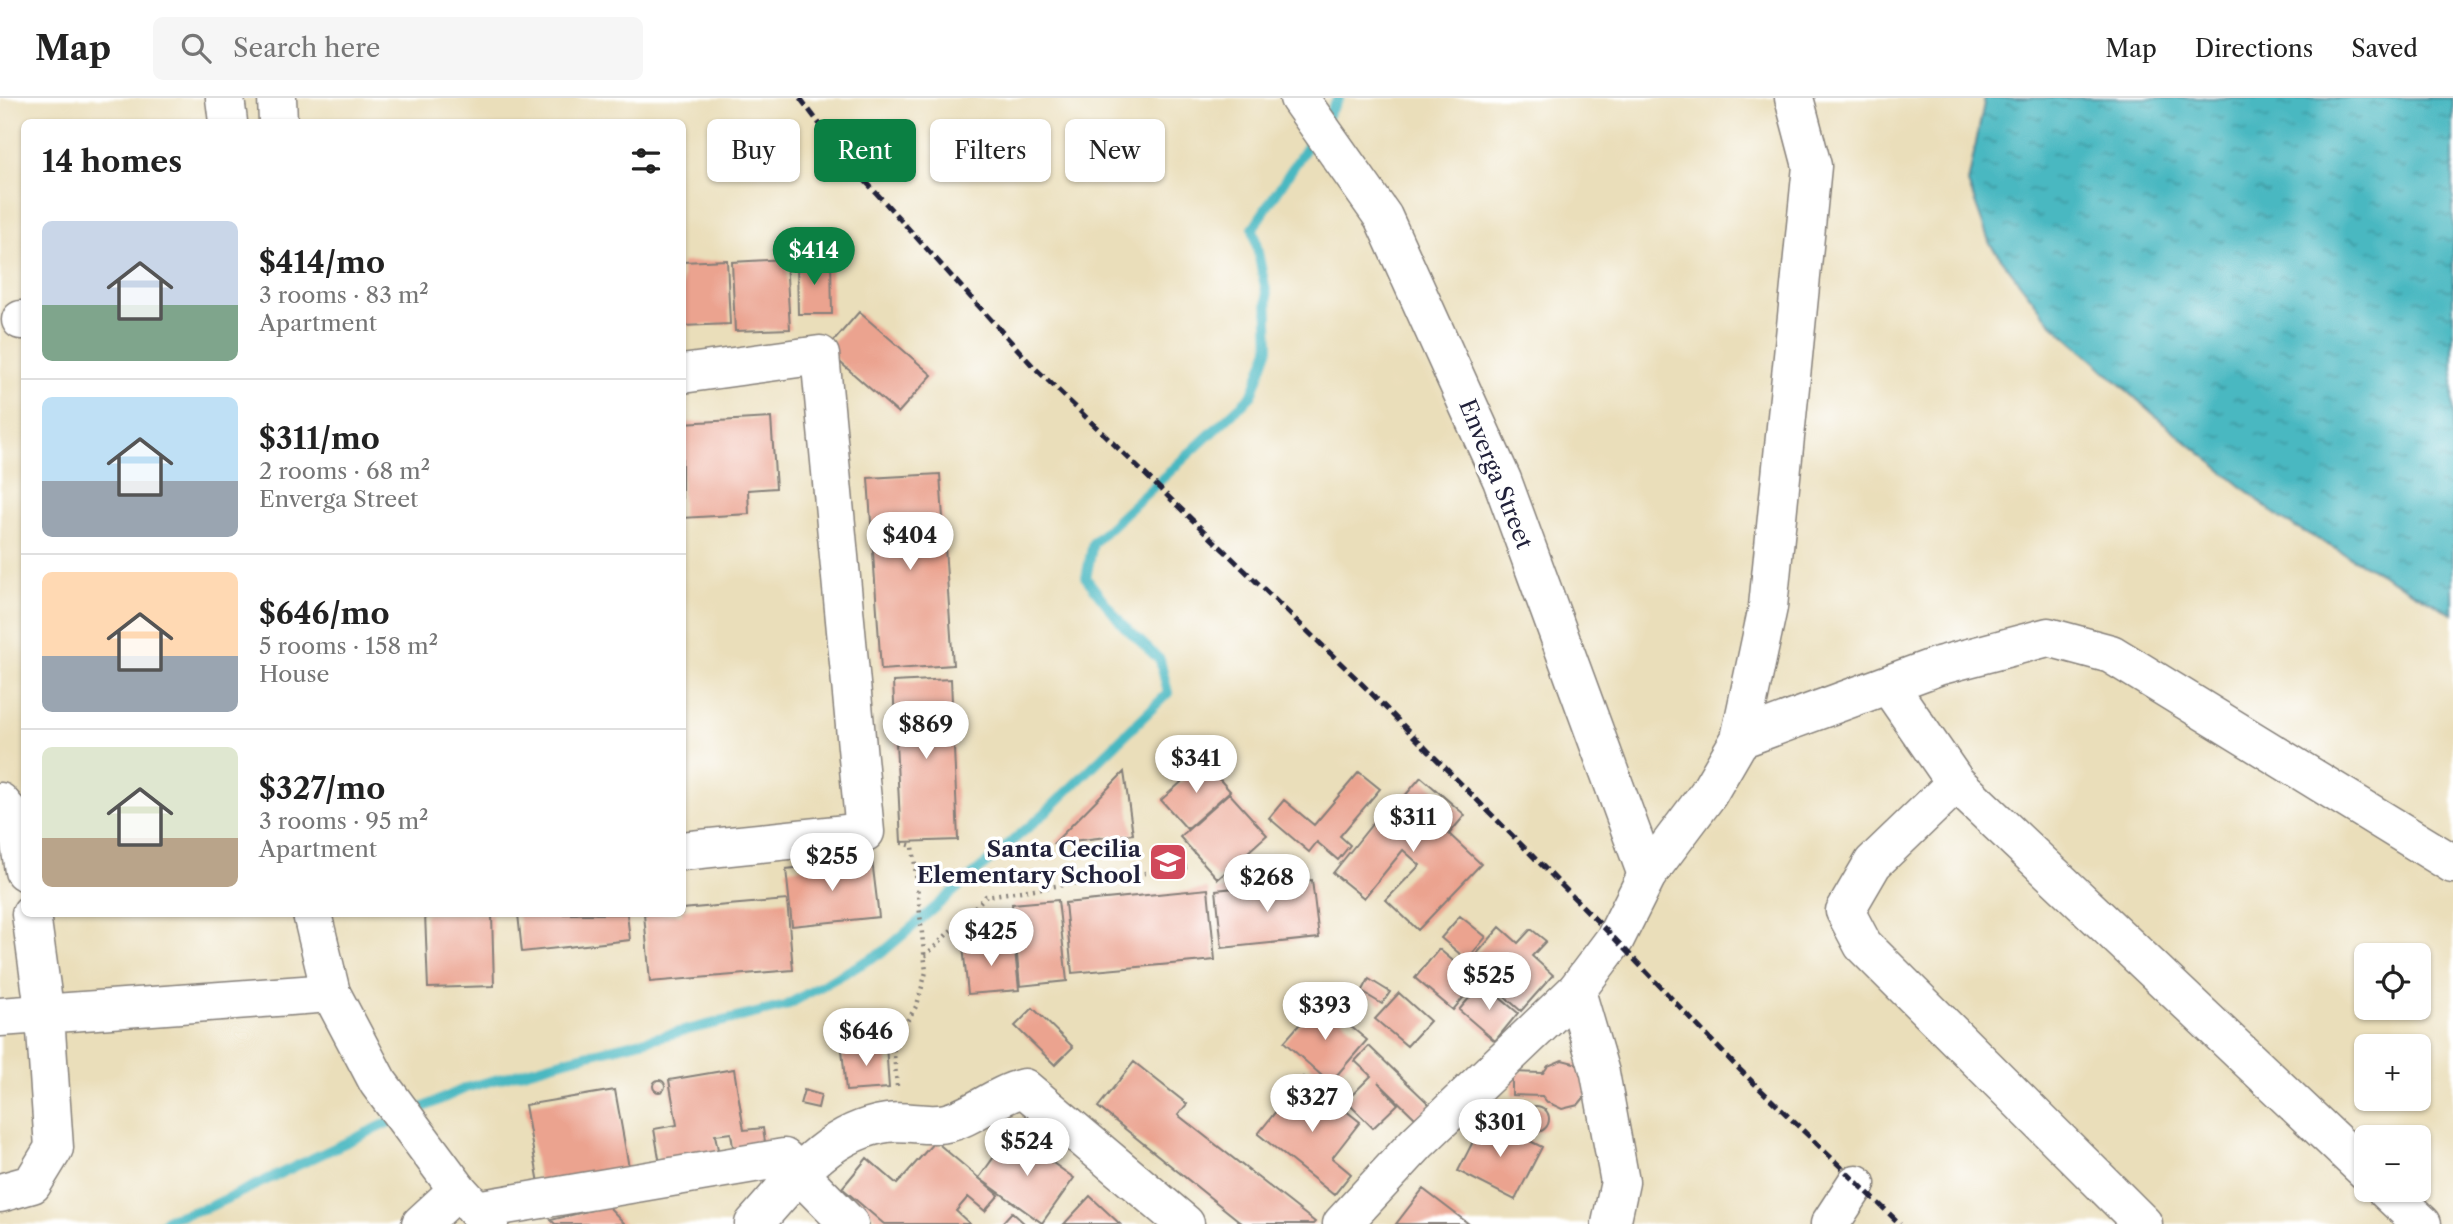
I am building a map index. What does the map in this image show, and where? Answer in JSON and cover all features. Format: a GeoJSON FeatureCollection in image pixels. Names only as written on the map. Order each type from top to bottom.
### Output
{"type":"FeatureCollection","features":[{"type":"Feature","properties":{"kind":"street"},"geometry":{"type":"LineString","coordinates":[[225,98],[228,119]]}},
{"type":"Feature","properties":{"kind":"street"},"geometry":{"type":"LineString","coordinates":[[276,98],[278,119]]}},
{"type":"Feature","properties":{"kind":"street","name":"Enverga Street"},"geometry":{"type":"LineString","coordinates":[[1299,98],[1383,216],[1502,480],[1647,874]]}},
{"type":"Feature","properties":{"kind":"street"},"geometry":{"type":"LineString","coordinates":[[1342,1224],[1417,1143],[1576,991],[1615,939],[1647,874],[1708,794],[1740,739],[1768,607],[1812,166],[1794,98]]}},
{"type":"Feature","properties":{"kind":"street"},"geometry":{"type":"LineString","coordinates":[[686,373],[820,355],[865,832],[686,851]]}},
{"type":"Feature","properties":{"kind":"street"},"geometry":{"type":"LineString","coordinates":[[1740,739],[1938,666],[2048,637],[2111,654],[2453,864]]}},
{"type":"Feature","properties":{"kind":"street"},"geometry":{"type":"LineString","coordinates":[[1889,686],[1956,783],[2354,1160]]}},
{"type":"Feature","properties":{"kind":"street"},"geometry":{"type":"LineString","coordinates":[[1956,783],[1873,863],[1845,911],[1863,945],[2143,1224]]}},
{"type":"Feature","properties":{"kind":"street"},"geometry":{"type":"LineString","coordinates":[[0,802],[18,822],[21,846]]}},
{"type":"Feature","properties":{"kind":"street"},"geometry":{"type":"LineString","coordinates":[[0,1193],[32,1184],[54,1148],[45,1016],[31,917]]}},
{"type":"Feature","properties":{"kind":"street"},"geometry":{"type":"LineString","coordinates":[[313,917],[331,993],[378,1082],[465,1197]]}},
{"type":"Feature","properties":{"kind":"street"},"geometry":{"type":"LineString","coordinates":[[1576,991],[1600,1073],[1620,1182],[1611,1224]]}},
{"type":"Feature","properties":{"kind":"street"},"geometry":{"type":"LineString","coordinates":[[0,1017],[45,1016],[331,993]]}},
{"type":"Feature","properties":{"kind":"street"},"geometry":{"type":"LineString","coordinates":[[754,1224],[798,1172],[838,1140],[867,1127],[900,1122],[947,1123],[1005,1093],[1024,1088],[1185,1224]]}},
{"type":"Feature","properties":{"kind":"street"},"geometry":{"type":"LineString","coordinates":[[421,1224],[465,1197],[784,1158],[849,1224]]}},
{"type":"Feature","properties":{"kind":"street"},"geometry":{"type":"LineString","coordinates":[[1830,1224],[1856,1184]]}},
{"type":"Feature","properties":{"kind":"street"},"geometry":{"type":"LineString","coordinates":[[2399,1202],[2422,1224]]}},
{"type":"Feature","properties":{"kind":"path"},"geometry":{"type":"LineString","coordinates":[[865,832],[914,846],[926,972],[917,1005],[893,1044],[900,1122]]}},
{"type":"Feature","properties":{"kind":"path"},"geometry":{"type":"LineString","coordinates":[[925,956],[986,896],[1187,867]]}},
{"type":"Feature","properties":{"kind":"water"},"geometry":{"type":"Polygon","coordinates":[[[1985,98],[2453,98],[2453,614],[2281,519],[2158,418],[2050,322],[1990,244],[1968,183],[1985,98]]]}},
{"type":"Feature","properties":{"kind":"building"},"geometry":{"type":"Polygon","coordinates":[[[786,259],[790,329],[735,331],[732,262],[786,259]]]}},
{"type":"Feature","properties":{"kind":"building"},"geometry":{"type":"Polygon","coordinates":[[[727,260],[730,324],[686,326],[686,262],[727,260]]]}},
{"type":"Feature","properties":{"kind":"building"},"geometry":{"type":"Polygon","coordinates":[[[797,260],[831,260],[832,314],[798,314],[797,260]]]}},
{"type":"Feature","properties":{"kind":"building"},"geometry":{"type":"Polygon","coordinates":[[[859,312],[932,375],[898,413],[826,350],[859,312]]]}},
{"type":"Feature","properties":{"kind":"building"},"geometry":{"type":"Polygon","coordinates":[[[771,418],[776,488],[748,490],[749,514],[686,518],[686,423],[771,418]]]}},
{"type":"Feature","properties":{"kind":"building"},"geometry":{"type":"Polygon","coordinates":[[[940,474],[953,665],[881,670],[868,478],[940,474]]]}},
{"type":"Feature","properties":{"kind":"building"},"geometry":{"type":"Polygon","coordinates":[[[951,679],[958,840],[901,842],[893,682],[951,679]]]}},
{"type":"Feature","properties":{"kind":"building"},"geometry":{"type":"Polygon","coordinates":[[[1204,762],[1230,791],[1187,829],[1161,800],[1204,762]]]}},
{"type":"Feature","properties":{"kind":"building"},"geometry":{"type":"Polygon","coordinates":[[[1124,772],[1133,834],[1054,843],[1124,772]]]}},
{"type":"Feature","properties":{"kind":"building"},"geometry":{"type":"Polygon","coordinates":[[[1359,772],[1380,789],[1340,836],[1350,845],[1338,860],[1317,842],[1309,852],[1269,818],[1284,800],[1314,825],[1359,772]]]}},
{"type":"Feature","properties":{"kind":"building"},"geometry":{"type":"Polygon","coordinates":[[[1421,777],[1465,815],[1449,834],[1481,864],[1418,930],[1386,900],[1420,865],[1403,850],[1364,898],[1333,873],[1381,813],[1387,817],[1421,777]]]}},
{"type":"Feature","properties":{"kind":"building"},"geometry":{"type":"Polygon","coordinates":[[[1229,793],[1267,835],[1218,879],[1180,837],[1229,793]]]}},
{"type":"Feature","properties":{"kind":"building"},"geometry":{"type":"Polygon","coordinates":[[[872,860],[879,917],[792,926],[786,869],[872,860]]]}},
{"type":"Feature","properties":{"kind":"building"},"geometry":{"type":"Polygon","coordinates":[[[1312,880],[1319,938],[1222,948],[1216,890],[1312,880]]]}},
{"type":"Feature","properties":{"kind":"building"},"geometry":{"type":"Polygon","coordinates":[[[1208,889],[1215,960],[1072,973],[1065,903],[1208,889]]]}},
{"type":"Feature","properties":{"kind":"building"},"geometry":{"type":"Polygon","coordinates":[[[787,900],[793,970],[650,982],[644,917],[686,917],[686,909],[787,900]]]}},
{"type":"Feature","properties":{"kind":"building"},"geometry":{"type":"Polygon","coordinates":[[[1058,900],[1067,981],[1020,986],[1012,904],[1058,900]]]}},
{"type":"Feature","properties":{"kind":"building"},"geometry":{"type":"Polygon","coordinates":[[[1460,916],[1486,937],[1467,960],[1441,938],[1460,916]]]}},
{"type":"Feature","properties":{"kind":"building"},"geometry":{"type":"Polygon","coordinates":[[[425,917],[492,917],[494,986],[428,988],[425,917]]]}},
{"type":"Feature","properties":{"kind":"building"},"geometry":{"type":"Polygon","coordinates":[[[518,917],[627,917],[630,940],[522,952],[518,917]]]}},
{"type":"Feature","properties":{"kind":"building"},"geometry":{"type":"Polygon","coordinates":[[[1500,927],[1518,943],[1531,929],[1546,941],[1532,956],[1553,975],[1521,1011],[1468,964],[1500,927]]]}},
{"type":"Feature","properties":{"kind":"building"},"geometry":{"type":"Polygon","coordinates":[[[1014,941],[1019,990],[968,994],[963,946],[1014,941]]]}},
{"type":"Feature","properties":{"kind":"building"},"geometry":{"type":"Polygon","coordinates":[[[1439,949],[1477,981],[1453,1010],[1415,978],[1439,949]]]}},
{"type":"Feature","properties":{"kind":"building"},"geometry":{"type":"Polygon","coordinates":[[[1369,979],[1390,992],[1382,1004],[1362,992],[1369,979]]]}},
{"type":"Feature","properties":{"kind":"building"},"geometry":{"type":"Polygon","coordinates":[[[1482,983],[1518,1013],[1495,1041],[1459,1010],[1482,983]]]}},
{"type":"Feature","properties":{"kind":"building"},"geometry":{"type":"Polygon","coordinates":[[[1399,993],[1430,1021],[1407,1046],[1375,1019],[1399,993]]]}},
{"type":"Feature","properties":{"kind":"building"},"geometry":{"type":"Polygon","coordinates":[[[1320,1001],[1367,1040],[1330,1083],[1284,1042],[1320,1001]]]}},
{"type":"Feature","properties":{"kind":"building"},"geometry":{"type":"Polygon","coordinates":[[[1033,1008],[1073,1047],[1055,1065],[1015,1026],[1033,1008]]]}},
{"type":"Feature","properties":{"kind":"building"},"geometry":{"type":"Polygon","coordinates":[[[886,1045],[889,1088],[846,1091],[842,1049],[886,1045]]]}},
{"type":"Feature","properties":{"kind":"building"},"geometry":{"type":"Polygon","coordinates":[[[1369,1046],[1431,1106],[1417,1120],[1378,1082],[1398,1104],[1373,1128],[1346,1101],[1371,1076],[1355,1061],[1369,1046]]]}},
{"type":"Feature","properties":{"kind":"building"},"geometry":{"type":"Polygon","coordinates":[[[1562,1060],[1578,1064],[1588,1093],[1578,1105],[1562,1109],[1547,1102],[1542,1096],[1512,1095],[1512,1072],[1543,1073],[1548,1066],[1562,1060]]]}},
{"type":"Feature","properties":{"kind":"building"},"geometry":{"type":"Polygon","coordinates":[[[1134,1062],[1187,1104],[1178,1115],[1315,1222],[1243,1224],[1098,1107],[1134,1062]]]}},
{"type":"Feature","properties":{"kind":"building"},"geometry":{"type":"Polygon","coordinates":[[[734,1069],[744,1130],[763,1128],[766,1149],[734,1154],[731,1133],[715,1135],[720,1159],[661,1170],[654,1129],[677,1125],[669,1080],[734,1069]]]}},
{"type":"Feature","properties":{"kind":"building"},"geometry":{"type":"Polygon","coordinates":[[[1303,1077],[1360,1122],[1332,1158],[1351,1174],[1334,1195],[1258,1134],[1303,1077]]]}},
{"type":"Feature","properties":{"kind":"building"},"geometry":{"type":"Polygon","coordinates":[[[659,1080],[665,1086],[659,1092],[653,1086],[659,1080]]]}},
{"type":"Feature","properties":{"kind":"building"},"geometry":{"type":"Polygon","coordinates":[[[615,1090],[632,1184],[542,1200],[525,1105],[615,1090]]]}},
{"type":"Feature","properties":{"kind":"building"},"geometry":{"type":"Polygon","coordinates":[[[804,1090],[821,1095],[818,1108],[800,1104],[804,1090]]]}},
{"type":"Feature","properties":{"kind":"building"},"geometry":{"type":"Polygon","coordinates":[[[1536,1106],[1545,1110],[1549,1119],[1545,1128],[1536,1132],[1527,1128],[1523,1119],[1527,1110],[1536,1106]]]}},
{"type":"Feature","properties":{"kind":"building"},"geometry":{"type":"Polygon","coordinates":[[[1485,1118],[1542,1147],[1515,1200],[1458,1171],[1485,1118]]]}},
{"type":"Feature","properties":{"kind":"building"},"geometry":{"type":"Polygon","coordinates":[[[1011,1133],[1074,1178],[1042,1223],[979,1178],[1011,1133]]]}},
{"type":"Feature","properties":{"kind":"building"},"geometry":{"type":"Polygon","coordinates":[[[935,1141],[999,1195],[985,1211],[968,1197],[956,1211],[970,1224],[884,1224],[842,1188],[867,1158],[897,1184],[935,1141]]]}},
{"type":"Feature","properties":{"kind":"building"},"geometry":{"type":"Polygon","coordinates":[[[1423,1189],[1469,1224],[1396,1224],[1423,1189]]]}},
{"type":"Feature","properties":{"kind":"building"},"geometry":{"type":"Polygon","coordinates":[[[1090,1196],[1120,1224],[1064,1224],[1090,1196]]]}},
{"type":"Feature","properties":{"kind":"building"},"geometry":{"type":"Polygon","coordinates":[[[608,1206],[625,1224],[555,1224],[551,1220],[608,1206]]]}},
{"type":"Feature","properties":{"kind":"building"},"geometry":{"type":"Polygon","coordinates":[[[1012,1212],[1025,1224],[1001,1224],[1012,1212]]]}},
{"type":"Feature","properties":{"kind":"waterway"},"geometry":{"type":"LineString","coordinates":[[411,1113],[466,1088],[573,1058],[785,1006],[883,952],[1045,813],[1168,693],[1160,660],[1122,624],[1086,578],[1093,543],[1252,395],[1269,348],[1267,296],[1253,228],[1339,98]]}},
{"type":"Feature","properties":{"kind":"waterway"},"geometry":{"type":"LineString","coordinates":[[163,1224],[167,1219],[209,1207],[396,1119]]}},
{"type":"Feature","properties":{"kind":"railway"},"geometry":{"type":"LineString","coordinates":[[800,98],[850,164],[1032,365],[1356,678],[1615,939],[1734,1064],[1900,1224]]}},
{"type":"Feature","properties":{"kind":"place","name":"Santa Cecilia Elementary School"},"geometry":{"type":"Point","coordinates":[1168,862]}}]}
